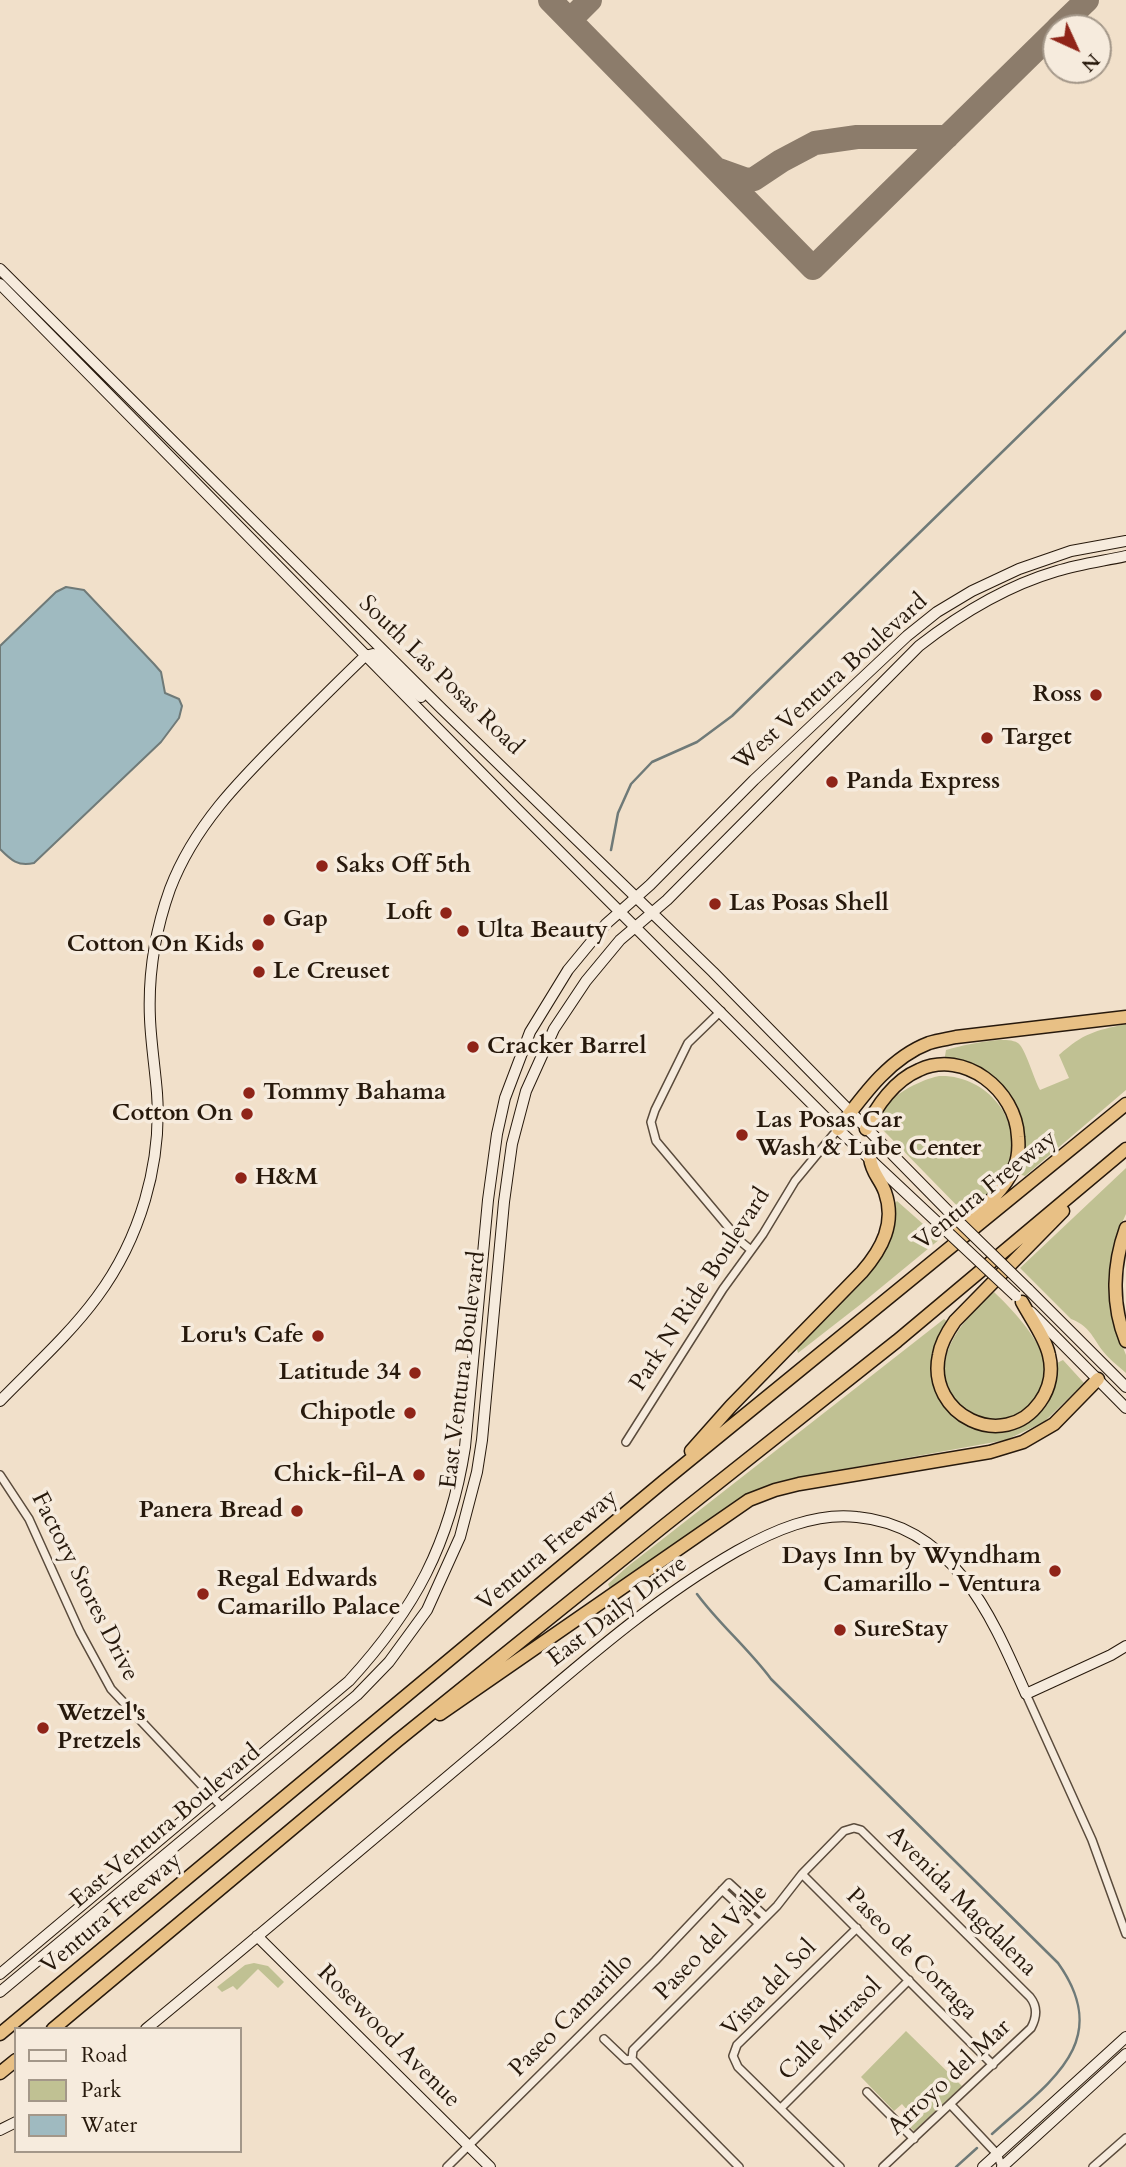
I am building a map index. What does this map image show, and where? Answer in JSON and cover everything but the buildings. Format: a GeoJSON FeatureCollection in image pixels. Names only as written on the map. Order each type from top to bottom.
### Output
{"type":"FeatureCollection","features":[{"type":"Feature","properties":{"kind":"highway"},"geometry":{"type":"LineString","coordinates":[[838,1129],[860,1098],[898,1061],[929,1044],[956,1037],[1126,1017]]}},
{"type":"Feature","properties":{"kind":"highway"},"geometry":{"type":"LineString","coordinates":[[866,1129],[877,1107],[909,1075],[920,1069],[944,1065],[971,1070],[990,1082],[1006,1098],[1018,1129],[1018,1153],[1014,1168],[1005,1182],[971,1219],[886,1299]]}},
{"type":"Feature","properties":{"kind":"highway","name":"Ventura Freeway"},"geometry":{"type":"LineString","coordinates":[[0,2035],[663,1481],[1126,1104]]}},
{"type":"Feature","properties":{"kind":"highway","name":"Ventura Freeway"},"geometry":{"type":"LineString","coordinates":[[55,2027],[397,1741],[897,1341],[1126,1149]]}},
{"type":"Feature","properties":{"kind":"highway"},"geometry":{"type":"LineString","coordinates":[[663,1481],[731,1406],[874,1259],[886,1236],[889,1222],[886,1193],[871,1170],[870,1158]]}},
{"type":"Feature","properties":{"kind":"highway"},"geometry":{"type":"LineString","coordinates":[[1019,1299],[1049,1353],[1051,1374],[1048,1386],[1036,1407],[1016,1421],[993,1426],[974,1422],[950,1404],[940,1387],[939,1356],[946,1335],[955,1321],[1115,1158]]}},
{"type":"Feature","properties":{"kind":"highway"},"geometry":{"type":"LineString","coordinates":[[1126,1228],[1118,1255],[1115,1290],[1126,1341]]}},
{"type":"Feature","properties":{"kind":"highway"},"geometry":{"type":"LineString","coordinates":[[397,1741],[464,1700],[749,1500],[799,1484],[990,1452],[1023,1443],[1054,1424],[1098,1380]]}},
{"type":"Feature","properties":{"kind":"highway"},"geometry":{"type":"LineString","coordinates":[[0,2073],[14,2062]]}},
{"type":"Feature","properties":{"kind":"main road","name":"South Las Posas Road"},"geometry":{"type":"LineString","coordinates":[[0,269],[442,709],[777,1036],[866,1129],[1126,1387]]}},
{"type":"Feature","properties":{"kind":"main road","name":"South Las Posas Road"},"geometry":{"type":"LineString","coordinates":[[0,284],[274,560],[365,656],[838,1129],[1019,1299],[1126,1408]]}},
{"type":"Feature","properties":{"kind":"main road","name":"West Ventura Boulevard"},"geometry":{"type":"LineString","coordinates":[[621,911],[754,780],[907,636],[937,612],[972,591],[1019,569],[1071,551],[1126,541]]}},
{"type":"Feature","properties":{"kind":"main road","name":"West Ventura Boulevard"},"geometry":{"type":"LineString","coordinates":[[636,927],[919,646],[980,604],[1026,582],[1075,566],[1126,556]]}},
{"type":"Feature","properties":{"kind":"main road"},"geometry":{"type":"LineString","coordinates":[[0,1401],[66,1334],[97,1296],[121,1259],[141,1213],[152,1170],[157,1122],[150,1021],[150,974],[160,921],[176,874],[203,825],[228,792],[365,656],[373,654],[378,657],[432,707],[442,709]]}},
{"type":"Feature","properties":{"kind":"main road","name":"East Ventura Boulevard"},"geometry":{"type":"LineString","coordinates":[[0,1974],[349,1681],[398,1622],[432,1564],[453,1509],[464,1455],[491,1170],[505,1098],[530,1032],[547,1001],[591,941],[621,911]]}},
{"type":"Feature","properties":{"kind":"main road","name":"East Ventura Boulevard"},"geometry":{"type":"LineString","coordinates":[[0,1992],[357,1695],[389,1662],[427,1610],[460,1537],[477,1472],[504,1202],[519,1115],[538,1059],[569,1003],[603,958],[636,927]]}},
{"type":"Feature","properties":{"kind":"main road"},"geometry":{"type":"LineString","coordinates":[[1098,1380],[1108,1369]]}},
{"type":"Feature","properties":{"kind":"main road","name":"East Daily Drive"},"geometry":{"type":"LineString","coordinates":[[148,2027],[635,1620],[736,1552],[800,1523],[841,1515],[861,1517],[884,1522],[933,1546],[972,1587],[1026,1694]]}},
{"type":"Feature","properties":{"kind":"main road"},"geometry":{"type":"LineString","coordinates":[[1026,1694],[1111,1656],[1126,1646]]}},
{"type":"Feature","properties":{"kind":"main road","name":"Rosewood Avenue"},"geometry":{"type":"LineString","coordinates":[[257,1937],[490,2167]]}},
{"type":"Feature","properties":{"kind":"main road"},"geometry":{"type":"LineString","coordinates":[[983,2167],[1126,2037]]}},
{"type":"Feature","properties":{"kind":"main road"},"geometry":{"type":"LineString","coordinates":[[1002,2167],[1126,2054]]}},
{"type":"Feature","properties":{"kind":"street"},"geometry":{"type":"LineString","coordinates":[[721,1012],[688,1043],[651,1122],[656,1141],[740,1241],[751,1250]]}},
{"type":"Feature","properties":{"kind":"street","name":"Park N Ride Boulevard"},"geometry":{"type":"LineString","coordinates":[[626,1442],[795,1181],[838,1129]]}},
{"type":"Feature","properties":{"kind":"street","name":"Factory Stores Drive"},"geometry":{"type":"LineString","coordinates":[[0,1475],[29,1519],[80,1632],[111,1689],[222,1807]]}},
{"type":"Feature","properties":{"kind":"street"},"geometry":{"type":"LineString","coordinates":[[1026,1694],[1092,1840],[1126,1934]]}},
{"type":"Feature","properties":{"kind":"street","name":"Paseo del Valle"},"geometry":{"type":"LineString","coordinates":[[632,2059],[633,2050],[766,1917],[802,1874],[849,1828]]}},
{"type":"Feature","properties":{"kind":"street","name":"Avenida Magdalena"},"geometry":{"type":"LineString","coordinates":[[849,1828],[861,1830],[1030,1997],[1036,2012]]}},
{"type":"Feature","properties":{"kind":"street","name":"Paseo de Cortaga"},"geometry":{"type":"LineString","coordinates":[[802,1874],[993,2065]]}},
{"type":"Feature","properties":{"kind":"street","name":"Paseo Camarillo"},"geometry":{"type":"LineString","coordinates":[[447,2167],[655,1961],[729,1883],[766,1917]]}},
{"type":"Feature","properties":{"kind":"street"},"geometry":{"type":"LineString","coordinates":[[722,1890],[759,1924]]}},
{"type":"Feature","properties":{"kind":"street","name":"Vista del Sol"},"geometry":{"type":"LineString","coordinates":[[840,2167],[738,2067],[734,2061],[734,2052],[737,2045],[857,1928]]}},
{"type":"Feature","properties":{"kind":"street","name":"Calle Mirasol"},"geometry":{"type":"LineString","coordinates":[[781,2108],[909,1980]]}},
{"type":"Feature","properties":{"kind":"street","name":"Arroyo del Mar"},"geometry":{"type":"LineString","coordinates":[[883,2167],[1031,2028],[1036,2012]]}},
{"type":"Feature","properties":{"kind":"street"},"geometry":{"type":"LineString","coordinates":[[604,2039],[626,2060],[632,2059],[739,2167]]}},
{"type":"Feature","properties":{"kind":"street"},"geometry":{"type":"LineString","coordinates":[[867,2092],[914,2139]]}},
{"type":"Feature","properties":{"kind":"street"},"geometry":{"type":"LineString","coordinates":[[951,2105],[997,2154],[1002,2167]]}},
{"type":"Feature","properties":{"kind":"street"},"geometry":{"type":"LineString","coordinates":[[1093,2167],[1126,2138]]}},
{"type":"Feature","properties":{"kind":"green space"},"geometry":{"type":"Polygon","coordinates":[[[1126,1024],[1126,1090],[1025,1176],[1017,1169],[1012,1098],[944,1062],[946,1050],[997,1040],[1015,1042],[1023,1049],[1040,1090],[1069,1078],[1059,1055],[1068,1048],[1090,1034],[1126,1024]]]}},
{"type":"Feature","properties":{"kind":"green space"},"geometry":{"type":"Polygon","coordinates":[[[939,1076],[956,1077],[985,1091],[1006,1115],[1011,1131],[1012,1147],[1005,1171],[967,1216],[884,1131],[881,1121],[882,1112],[897,1095],[939,1076]]]}},
{"type":"Feature","properties":{"kind":"green space"},"geometry":{"type":"Polygon","coordinates":[[[1126,1168],[1126,1214],[1120,1227],[1116,1330],[1126,1355],[1126,1373],[1104,1353],[1086,1328],[1071,1319],[1020,1268],[1126,1168]]]}},
{"type":"Feature","properties":{"kind":"green space"},"geometry":{"type":"Polygon","coordinates":[[[897,1201],[940,1239],[798,1353],[796,1346],[847,1297],[882,1255],[890,1238],[893,1205],[897,1201]]]}},
{"type":"Feature","properties":{"kind":"green space"},"geometry":{"type":"Polygon","coordinates":[[[994,1292],[1030,1332],[1045,1363],[1042,1385],[1025,1409],[1008,1418],[987,1419],[959,1404],[946,1381],[945,1366],[948,1352],[962,1325],[994,1292]]]}},
{"type":"Feature","properties":{"kind":"green space"},"geometry":{"type":"Polygon","coordinates":[[[944,1319],[949,1323],[940,1398],[949,1409],[969,1424],[992,1430],[1005,1430],[1032,1418],[1043,1410],[1050,1400],[1055,1385],[1057,1363],[1063,1360],[1084,1383],[1044,1422],[1006,1440],[795,1478],[763,1488],[611,1591],[608,1584],[627,1567],[944,1319]]]}},
{"type":"Feature","properties":{"kind":"green space"},"geometry":{"type":"Polygon","coordinates":[[[254,1963],[268,1966],[284,1982],[278,1988],[258,1969],[237,1990],[233,1986],[222,1992],[217,1987],[245,1965],[254,1963]]]}},
{"type":"Feature","properties":{"kind":"green space"},"geometry":{"type":"Polygon","coordinates":[[[906,2031],[962,2086],[914,2131],[907,2124],[913,2117],[902,2104],[894,2111],[861,2077],[906,2031]]]}},
{"type":"Feature","properties":{"kind":"water"},"geometry":{"type":"Polygon","coordinates":[[[66,587],[84,590],[161,672],[165,693],[179,699],[182,706],[179,718],[161,742],[34,863],[23,864],[11,859],[0,849],[0,646],[56,592],[66,587]]]}},
{"type":"Feature","properties":{"kind":"waterway"},"geometry":{"type":"LineString","coordinates":[[611,850],[618,813],[631,784],[652,762],[697,742],[732,716],[1126,331]]}},
{"type":"Feature","properties":{"kind":"waterway"},"geometry":{"type":"LineString","coordinates":[[697,1594],[771,1679],[1058,1963],[1074,1991],[1080,2016],[1077,2039],[1067,2059],[1053,2079],[992,2134]]}},
{"type":"Feature","properties":{"kind":"waterway"},"geometry":{"type":"LineString","coordinates":[[956,2167],[977,2148]]}},
{"type":"Feature","properties":{"kind":"taxiway"},"geometry":{"type":"LineString","coordinates":[[550,0],[813,268],[1042,44]]}},
{"type":"Feature","properties":{"kind":"taxiway"},"geometry":{"type":"LineString","coordinates":[[570,20],[590,0]]}},
{"type":"Feature","properties":{"kind":"taxiway"},"geometry":{"type":"LineString","coordinates":[[1072,14],[1087,0]]}},
{"type":"Feature","properties":{"kind":"taxiway"},"geometry":{"type":"LineString","coordinates":[[719,170],[747,180],[754,179],[815,143],[857,137],[947,137]]}},
{"type":"Feature","properties":{"kind":"place","name":"Ross"},"geometry":{"type":"Point","coordinates":[1096,695]}},
{"type":"Feature","properties":{"kind":"place","name":"Target"},"geometry":{"type":"Point","coordinates":[987,738]}},
{"type":"Feature","properties":{"kind":"place","name":"Panda Express"},"geometry":{"type":"Point","coordinates":[832,782]}},
{"type":"Feature","properties":{"kind":"place","name":"Saks Off 5th"},"geometry":{"type":"Point","coordinates":[322,866]}},
{"type":"Feature","properties":{"kind":"place","name":"Las Posas Shell"},"geometry":{"type":"Point","coordinates":[715,904]}},
{"type":"Feature","properties":{"kind":"place","name":"Loft"},"geometry":{"type":"Point","coordinates":[446,913]}},
{"type":"Feature","properties":{"kind":"place","name":"Gap"},"geometry":{"type":"Point","coordinates":[269,920]}},
{"type":"Feature","properties":{"kind":"place","name":"Ulta Beauty"},"geometry":{"type":"Point","coordinates":[463,931]}},
{"type":"Feature","properties":{"kind":"place","name":"Cotton On Kids"},"geometry":{"type":"Point","coordinates":[258,945]}},
{"type":"Feature","properties":{"kind":"place","name":"Le Creuset"},"geometry":{"type":"Point","coordinates":[259,972]}},
{"type":"Feature","properties":{"kind":"place","name":"Cracker Barrel"},"geometry":{"type":"Point","coordinates":[473,1047]}},
{"type":"Feature","properties":{"kind":"place","name":"Tommy Bahama"},"geometry":{"type":"Point","coordinates":[249,1093]}},
{"type":"Feature","properties":{"kind":"place","name":"Cotton On"},"geometry":{"type":"Point","coordinates":[247,1114]}},
{"type":"Feature","properties":{"kind":"place","name":"Las Posas Car Wash & Lube Center"},"geometry":{"type":"Point","coordinates":[742,1135]}},
{"type":"Feature","properties":{"kind":"place","name":"H&M"},"geometry":{"type":"Point","coordinates":[241,1178]}},
{"type":"Feature","properties":{"kind":"place","name":"Loru's Cafe"},"geometry":{"type":"Point","coordinates":[318,1336]}},
{"type":"Feature","properties":{"kind":"place","name":"Latitude 34"},"geometry":{"type":"Point","coordinates":[415,1373]}},
{"type":"Feature","properties":{"kind":"place","name":"Chipotle"},"geometry":{"type":"Point","coordinates":[410,1413]}},
{"type":"Feature","properties":{"kind":"place","name":"Chick-fil-A"},"geometry":{"type":"Point","coordinates":[419,1475]}},
{"type":"Feature","properties":{"kind":"place","name":"Panera Bread"},"geometry":{"type":"Point","coordinates":[297,1511]}},
{"type":"Feature","properties":{"kind":"place","name":"Days Inn by Wyndham Camarillo - Ventura"},"geometry":{"type":"Point","coordinates":[1055,1571]}},
{"type":"Feature","properties":{"kind":"place","name":"Regal Edwards Camarillo Palace"},"geometry":{"type":"Point","coordinates":[203,1594]}},
{"type":"Feature","properties":{"kind":"place","name":"SureStay"},"geometry":{"type":"Point","coordinates":[840,1630]}},
{"type":"Feature","properties":{"kind":"place","name":"Wetzel's Pretzels"},"geometry":{"type":"Point","coordinates":[43,1728]}}]}
